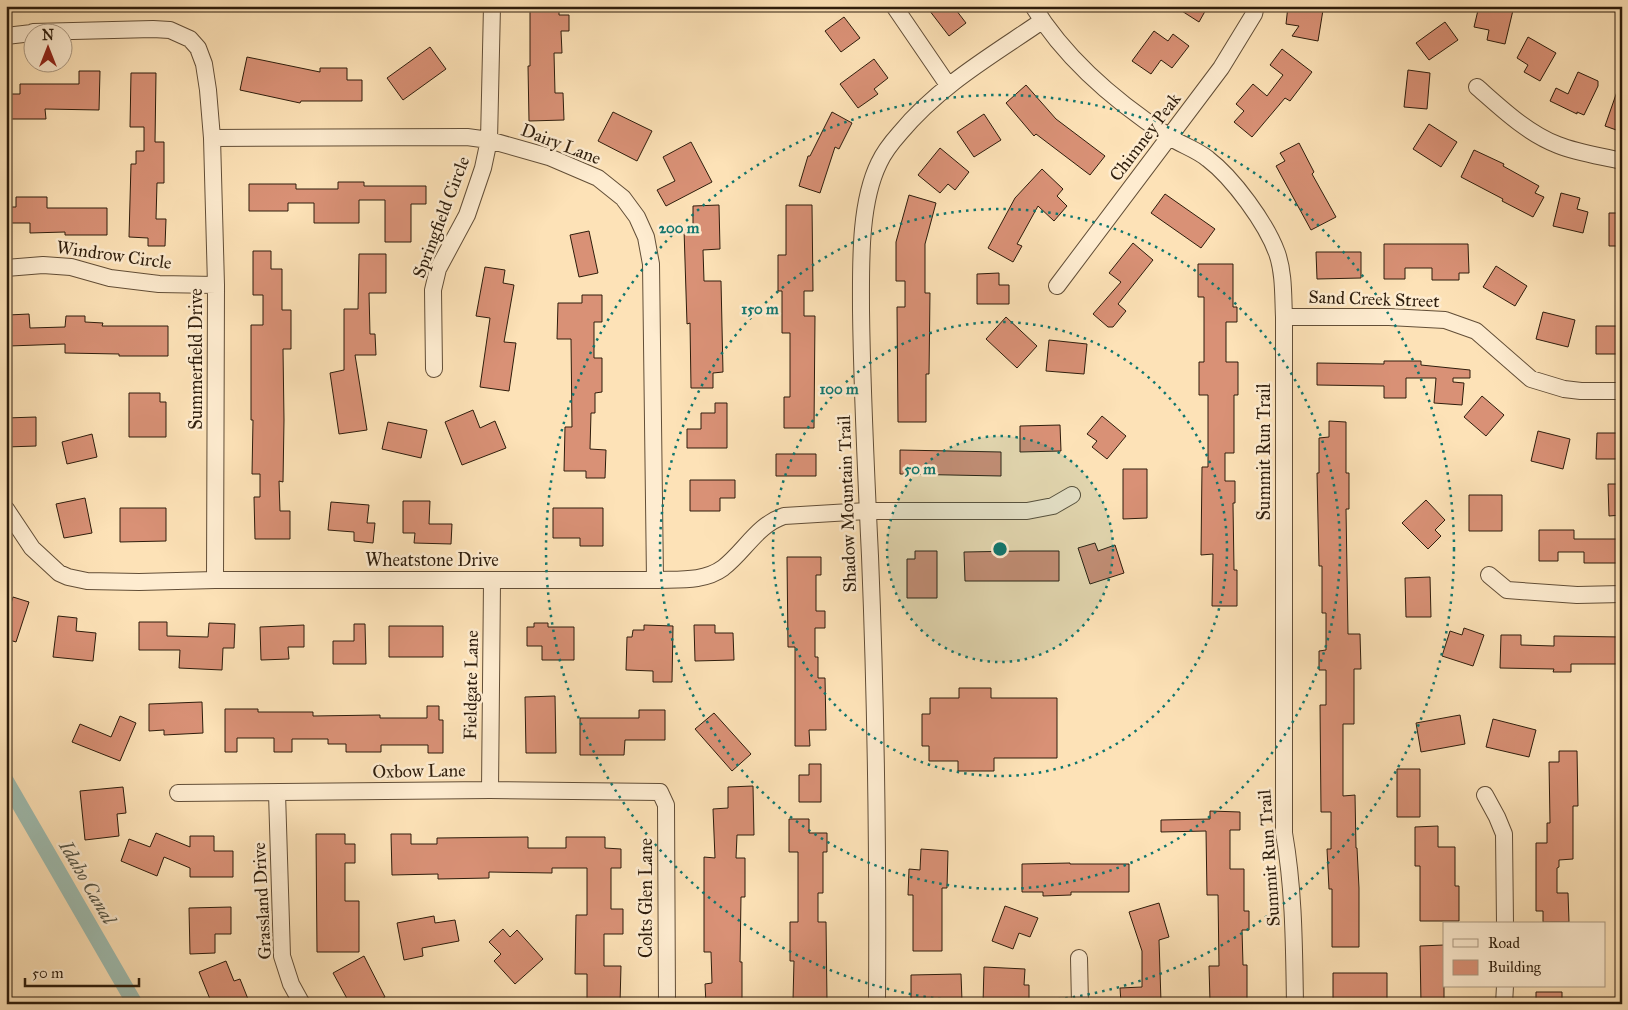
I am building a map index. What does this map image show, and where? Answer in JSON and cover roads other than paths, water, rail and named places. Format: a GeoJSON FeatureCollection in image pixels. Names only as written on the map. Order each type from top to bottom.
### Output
{"type":"FeatureCollection","features":[{"type":"Feature","properties":{"kind":"street","name":"Springfield Circle"},"geometry":{"type":"LineString","coordinates":[[434,369],[433,290],[438,269],[467,216],[483,168],[489,140],[492,6]]}},
{"type":"Feature","properties":{"kind":"street"},"geometry":{"type":"LineString","coordinates":[[894,6],[948,85]]}},
{"type":"Feature","properties":{"kind":"street","name":"Summit Run Trail"},"geometry":{"type":"LineString","coordinates":[[1033,6],[1056,41],[1086,72],[1170,137],[1210,160],[1234,185],[1263,225],[1277,253],[1283,285],[1284,316],[1284,834],[1290,864],[1294,908],[1295,1004]]}},
{"type":"Feature","properties":{"kind":"street","name":"Chimney Peak"},"geometry":{"type":"LineString","coordinates":[[1057,286],[1221,68],[1254,14],[1256,6]]}},
{"type":"Feature","properties":{"kind":"street","name":"Shadow Mountain Trail"},"geometry":{"type":"LineString","coordinates":[[877,1004],[877,872],[873,657],[862,353],[861,257],[865,220],[872,179],[880,160],[919,110],[948,85],[1042,21]]}},
{"type":"Feature","properties":{"kind":"street","name":"Summerfield Drive"},"geometry":{"type":"LineString","coordinates":[[72,31],[170,30],[190,39],[198,48],[204,64],[212,138],[216,285],[215,580]]}},
{"type":"Feature","properties":{"kind":"street","name":"Summerfield Drive"},"geometry":{"type":"LineString","coordinates":[[6,36],[22,34]]}},
{"type":"Feature","properties":{"kind":"street"},"geometry":{"type":"LineString","coordinates":[[1477,87],[1512,118],[1558,145],[1622,161]]}},
{"type":"Feature","properties":{"kind":"street","name":"Dairy Lane"},"geometry":{"type":"LineString","coordinates":[[212,138],[467,137],[489,140],[549,157],[598,178],[623,198],[637,217],[646,237],[651,264],[655,580]]}},
{"type":"Feature","properties":{"kind":"street","name":"Windrow Circle"},"geometry":{"type":"LineString","coordinates":[[6,268],[43,265],[71,267],[110,278],[160,284],[216,285]]}},
{"type":"Feature","properties":{"kind":"street","name":"Sand Creek Street"},"geometry":{"type":"LineString","coordinates":[[1284,316],[1389,317],[1445,320],[1476,331],[1532,379],[1564,389],[1622,391]]}},
{"type":"Feature","properties":{"kind":"street","name":"Wheatstone Drive"},"geometry":{"type":"LineString","coordinates":[[6,509],[32,548],[59,573],[68,577],[87,580],[139,582],[215,580],[655,580],[697,579],[722,569],[763,527],[774,519],[784,516],[867,511],[1027,512],[1053,506],[1072,495]]}},
{"type":"Feature","properties":{"kind":"street"},"geometry":{"type":"LineString","coordinates":[[1489,575],[1507,590],[1577,595],[1622,594]]}},
{"type":"Feature","properties":{"kind":"street","name":"Fieldgate Lane"},"geometry":{"type":"LineString","coordinates":[[490,790],[492,581]]}},
{"type":"Feature","properties":{"kind":"street","name":"Oxbow Lane"},"geometry":{"type":"LineString","coordinates":[[178,793],[490,790],[660,792]]}},
{"type":"Feature","properties":{"kind":"street","name":"Colts Glen Lane"},"geometry":{"type":"LineString","coordinates":[[660,792],[666,806],[667,1004]]}},
{"type":"Feature","properties":{"kind":"street","name":"Grassland Drive"},"geometry":{"type":"LineString","coordinates":[[277,793],[282,956],[291,984],[302,1004]]}},
{"type":"Feature","properties":{"kind":"street"},"geometry":{"type":"LineString","coordinates":[[1485,795],[1504,834],[1505,922]]}},
{"type":"Feature","properties":{"kind":"street"},"geometry":{"type":"LineString","coordinates":[[1079,958],[1080,1004]]}},
{"type":"Feature","properties":{"kind":"street"},"geometry":{"type":"LineString","coordinates":[[1504,1004],[1505,988]]}},
{"type":"Feature","properties":{"kind":"waterway","name":"Idaho Canal"},"geometry":{"type":"LineString","coordinates":[[6,781],[135,1004]]}}]}
